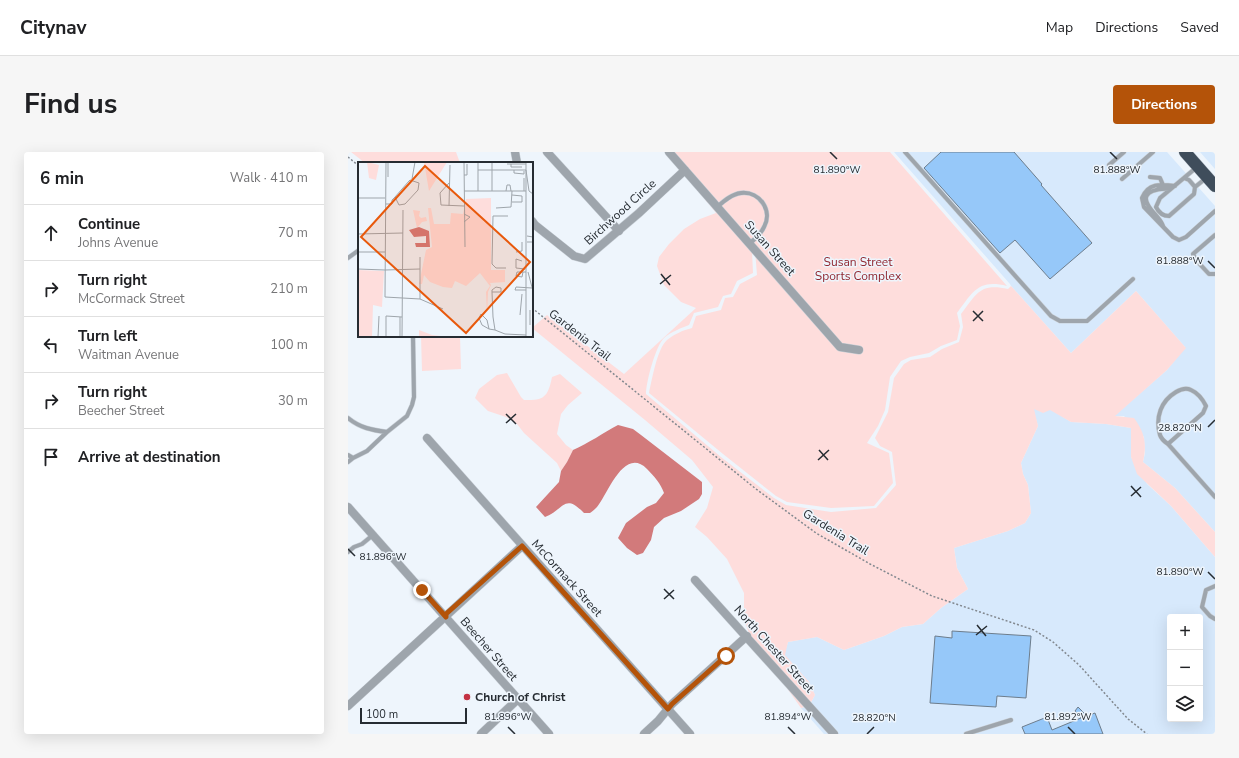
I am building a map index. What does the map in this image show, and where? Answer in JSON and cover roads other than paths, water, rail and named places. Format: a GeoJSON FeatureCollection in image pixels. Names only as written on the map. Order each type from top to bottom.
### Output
{"type":"FeatureCollection","features":[{"type":"Feature","properties":{"kind":"highway"},"geometry":{"type":"LineString","coordinates":[[1185,152],[1213,183]]}},
{"type":"Feature","properties":{"kind":"street"},"geometry":{"type":"LineString","coordinates":[[516,152],[517,162]]}},
{"type":"Feature","properties":{"kind":"street"},"geometry":{"type":"LineString","coordinates":[[547,152],[619,231]]}},
{"type":"Feature","properties":{"kind":"street","name":"Susan Street"},"geometry":{"type":"LineString","coordinates":[[669,152],[840,347],[859,350]]}},
{"type":"Feature","properties":{"kind":"street","name":"Birchwood Circle"},"geometry":{"type":"LineString","coordinates":[[533,222],[574,256],[585,259],[619,231],[685,170]]}},
{"type":"Feature","properties":{"kind":"street","name":"McCormack Street"},"geometry":{"type":"LineString","coordinates":[[427,438],[690,734]]}},
{"type":"Feature","properties":{"kind":"street","name":"Beecher Street"},"geometry":{"type":"LineString","coordinates":[[348,507],[549,734]]}},
{"type":"Feature","properties":{"kind":"street"},"geometry":{"type":"LineString","coordinates":[[348,706],[446,617],[446,614],[522,546]]}},
{"type":"Feature","properties":{"kind":"street","name":"North Chester Street"},"geometry":{"type":"LineString","coordinates":[[695,580],[834,734]]}},
{"type":"Feature","properties":{"kind":"street"},"geometry":{"type":"LineString","coordinates":[[644,734],[672,704],[747,636]]}},
{"type":"Feature","properties":{"kind":"street"},"geometry":{"type":"LineString","coordinates":[[482,734],[518,700]]}},
{"type":"Feature","properties":{"kind":"lane"},"geometry":{"type":"LineString","coordinates":[[905,152],[1051,316],[1060,321],[1087,321],[1133,279]]}},
{"type":"Feature","properties":{"kind":"lane"},"geometry":{"type":"LineString","coordinates":[[1109,165],[1124,152]]}},
{"type":"Feature","properties":{"kind":"lane"},"geometry":{"type":"LineString","coordinates":[[1122,179],[1153,152]]}},
{"type":"Feature","properties":{"kind":"lane"},"geometry":{"type":"LineString","coordinates":[[1184,178],[1189,180],[1195,187],[1194,194],[1169,216],[1165,216],[1158,211],[1156,207],[1157,202],[1170,189],[1198,166]]}},
{"type":"Feature","properties":{"kind":"lane"},"geometry":{"type":"LineString","coordinates":[[1150,177],[1160,178],[1163,185]]}},
{"type":"Feature","properties":{"kind":"lane"},"geometry":{"type":"LineString","coordinates":[[1195,187],[1213,183]]}},
{"type":"Feature","properties":{"kind":"lane"},"geometry":{"type":"LineString","coordinates":[[1175,186],[1163,185],[1149,188],[1144,193],[1142,198],[1144,207],[1174,238],[1179,240],[1184,239],[1215,211]]}},
{"type":"Feature","properties":{"kind":"lane"},"geometry":{"type":"LineString","coordinates":[[1164,228],[1161,221],[1147,205],[1147,197],[1149,193],[1154,190],[1164,188],[1170,189]]}},
{"type":"Feature","properties":{"kind":"lane"},"geometry":{"type":"LineString","coordinates":[[717,207],[727,198],[742,193],[759,198],[765,206],[766,223],[760,233],[750,244]]}},
{"type":"Feature","properties":{"kind":"lane"},"geometry":{"type":"LineString","coordinates":[[1215,235],[1194,254],[1196,260],[1209,274],[1215,274]]}},
{"type":"Feature","properties":{"kind":"lane"},"geometry":{"type":"LineString","coordinates":[[348,258],[358,251]]}},
{"type":"Feature","properties":{"kind":"lane"},"geometry":{"type":"LineString","coordinates":[[348,462],[367,451],[407,416],[414,397],[413,337]]}},
{"type":"Feature","properties":{"kind":"lane"},"geometry":{"type":"LineString","coordinates":[[1168,444],[1203,413],[1206,406],[1191,390],[1180,390],[1170,396],[1163,403],[1159,412],[1160,436],[1215,497]]}},
{"type":"Feature","properties":{"kind":"lane"},"geometry":{"type":"LineString","coordinates":[[348,418],[363,427],[387,432]]}},
{"type":"Feature","properties":{"kind":"lane"},"geometry":{"type":"LineString","coordinates":[[348,455],[353,458]]}},
{"type":"Feature","properties":{"kind":"lane"},"geometry":{"type":"LineString","coordinates":[[348,552],[354,547],[362,544],[373,535]]}},
{"type":"Feature","properties":{"kind":"lane"},"geometry":{"type":"LineString","coordinates":[[1215,586],[1206,590],[1202,607],[1215,619]]}},
{"type":"Feature","properties":{"kind":"lane"},"geometry":{"type":"LineString","coordinates":[[966,734],[1011,720]]}},
{"type":"Feature","properties":{"kind":"place","name":"Church of Christ"},"geometry":{"type":"Point","coordinates":[467,697]}},
{"type":"Feature","properties":{"kind":"park label","name":"Susan Street Sports Complex"},"geometry":{"type":"Point","coordinates":[858,269]}}]}
